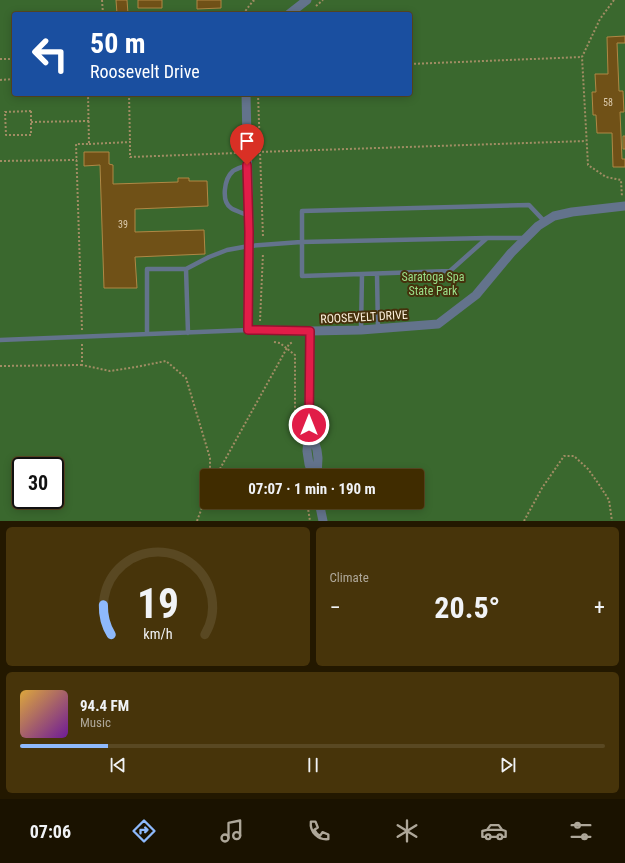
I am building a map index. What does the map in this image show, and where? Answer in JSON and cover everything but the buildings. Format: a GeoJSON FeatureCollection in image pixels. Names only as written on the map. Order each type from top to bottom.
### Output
{"type":"FeatureCollection","features":[{"type":"Feature","properties":{"kind":"street"},"geometry":{"type":"LineString","coordinates":[[292,12],[303,1]]}},
{"type":"Feature","properties":{"kind":"street"},"geometry":{"type":"LineString","coordinates":[[246,96],[249,246],[248,330]]}},
{"type":"Feature","properties":{"kind":"street","name":"ROOSEVELT DRIVE"},"geometry":{"type":"LineString","coordinates":[[248,330],[361,330],[438,324],[476,295],[511,253],[525,238],[544,222],[554,216],[572,212],[624,206]]}},
{"type":"Feature","properties":{"kind":"street"},"geometry":{"type":"LineString","coordinates":[[310,331],[309,425],[307,451],[311,469]]}},
{"type":"Feature","properties":{"kind":"street"},"geometry":{"type":"LineString","coordinates":[[309,425],[317,450],[317,469]]}},
{"type":"Feature","properties":{"kind":"street"},"geometry":{"type":"LineString","coordinates":[[320,509],[323,521]]}},
{"type":"Feature","properties":{"kind":"lane"},"geometry":{"type":"LineString","coordinates":[[247,165],[233,172],[228,178],[224,190],[225,200],[231,208],[248,216]]}},
{"type":"Feature","properties":{"kind":"lane"},"geometry":{"type":"LineString","coordinates":[[486,238],[450,271],[302,276],[302,211],[529,205],[544,222]]}},
{"type":"Feature","properties":{"kind":"lane"},"geometry":{"type":"LineString","coordinates":[[147,334],[146,269],[186,269],[227,250],[249,246],[301,242],[525,238]]}},
{"type":"Feature","properties":{"kind":"lane"},"geometry":{"type":"LineString","coordinates":[[186,269],[188,333]]}},
{"type":"Feature","properties":{"kind":"lane"},"geometry":{"type":"LineString","coordinates":[[361,330],[362,274]]}},
{"type":"Feature","properties":{"kind":"lane"},"geometry":{"type":"LineString","coordinates":[[377,274],[378,329]]}},
{"type":"Feature","properties":{"kind":"lane"},"geometry":{"type":"LineString","coordinates":[[0,340],[248,330]]}},
{"type":"Feature","properties":{"kind":"path"},"geometry":{"type":"LineString","coordinates":[[102,0],[103,12]]}},
{"type":"Feature","properties":{"kind":"path"},"geometry":{"type":"LineString","coordinates":[[245,12],[255,0]]}},
{"type":"Feature","properties":{"kind":"path"},"geometry":{"type":"LineString","coordinates":[[614,0],[600,19],[582,57],[586,141],[588,165],[606,177],[622,180],[624,206]]}},
{"type":"Feature","properties":{"kind":"path"},"geometry":{"type":"LineString","coordinates":[[412,64],[582,57]]}},
{"type":"Feature","properties":{"kind":"path"},"geometry":{"type":"LineString","coordinates":[[0,59],[12,59]]}},
{"type":"Feature","properties":{"kind":"path"},"geometry":{"type":"LineString","coordinates":[[0,80],[12,79]]}},
{"type":"Feature","properties":{"kind":"path"},"geometry":{"type":"LineString","coordinates":[[88,96],[89,144]]}},
{"type":"Feature","properties":{"kind":"path"},"geometry":{"type":"LineString","coordinates":[[129,96],[130,157],[586,141]]}},
{"type":"Feature","properties":{"kind":"path"},"geometry":{"type":"LineString","coordinates":[[258,96],[263,245],[261,312]]}},
{"type":"Feature","properties":{"kind":"path"},"geometry":{"type":"LineString","coordinates":[[31,111],[32,135],[6,135],[5,123],[5,112],[31,111]]}},
{"type":"Feature","properties":{"kind":"path"},"geometry":{"type":"LineString","coordinates":[[31,122],[89,121]]}},
{"type":"Feature","properties":{"kind":"path"},"geometry":{"type":"LineString","coordinates":[[0,123],[5,123]]}},
{"type":"Feature","properties":{"kind":"path"},"geometry":{"type":"LineString","coordinates":[[82,365],[76,144],[130,142]]}},
{"type":"Feature","properties":{"kind":"path"},"geometry":{"type":"LineString","coordinates":[[0,161],[76,160]]}},
{"type":"Feature","properties":{"kind":"path"},"geometry":{"type":"LineString","coordinates":[[220,469],[289,344],[310,331]]}},
{"type":"Feature","properties":{"kind":"path"},"geometry":{"type":"LineString","coordinates":[[273,341],[280,343],[295,355],[295,419],[297,433]]}},
{"type":"Feature","properties":{"kind":"path"},"geometry":{"type":"LineString","coordinates":[[0,366],[82,365],[110,371],[166,361],[186,378],[210,458],[210,469]]}},
{"type":"Feature","properties":{"kind":"path"},"geometry":{"type":"LineString","coordinates":[[524,521],[542,488],[564,456],[574,456],[588,469],[609,500],[612,521]]}},
{"type":"Feature","properties":{"kind":"path"},"geometry":{"type":"LineString","coordinates":[[197,521],[201,509]]}},
{"type":"Feature","properties":{"kind":"path"},"geometry":{"type":"LineString","coordinates":[[308,509],[310,521]]}},
{"type":"Feature","properties":{"kind":"green space","name":"Saratoga Spa State Park"},"geometry":{"type":"Polygon","coordinates":[[[0,0],[625,0],[625,521],[0,521],[0,0]]]}},
{"type":"Feature","properties":{"kind":"route"},"geometry":{"type":"LineString","coordinates":[[247,165],[249,232],[248,330],[310,331],[309,425]]}}]}
